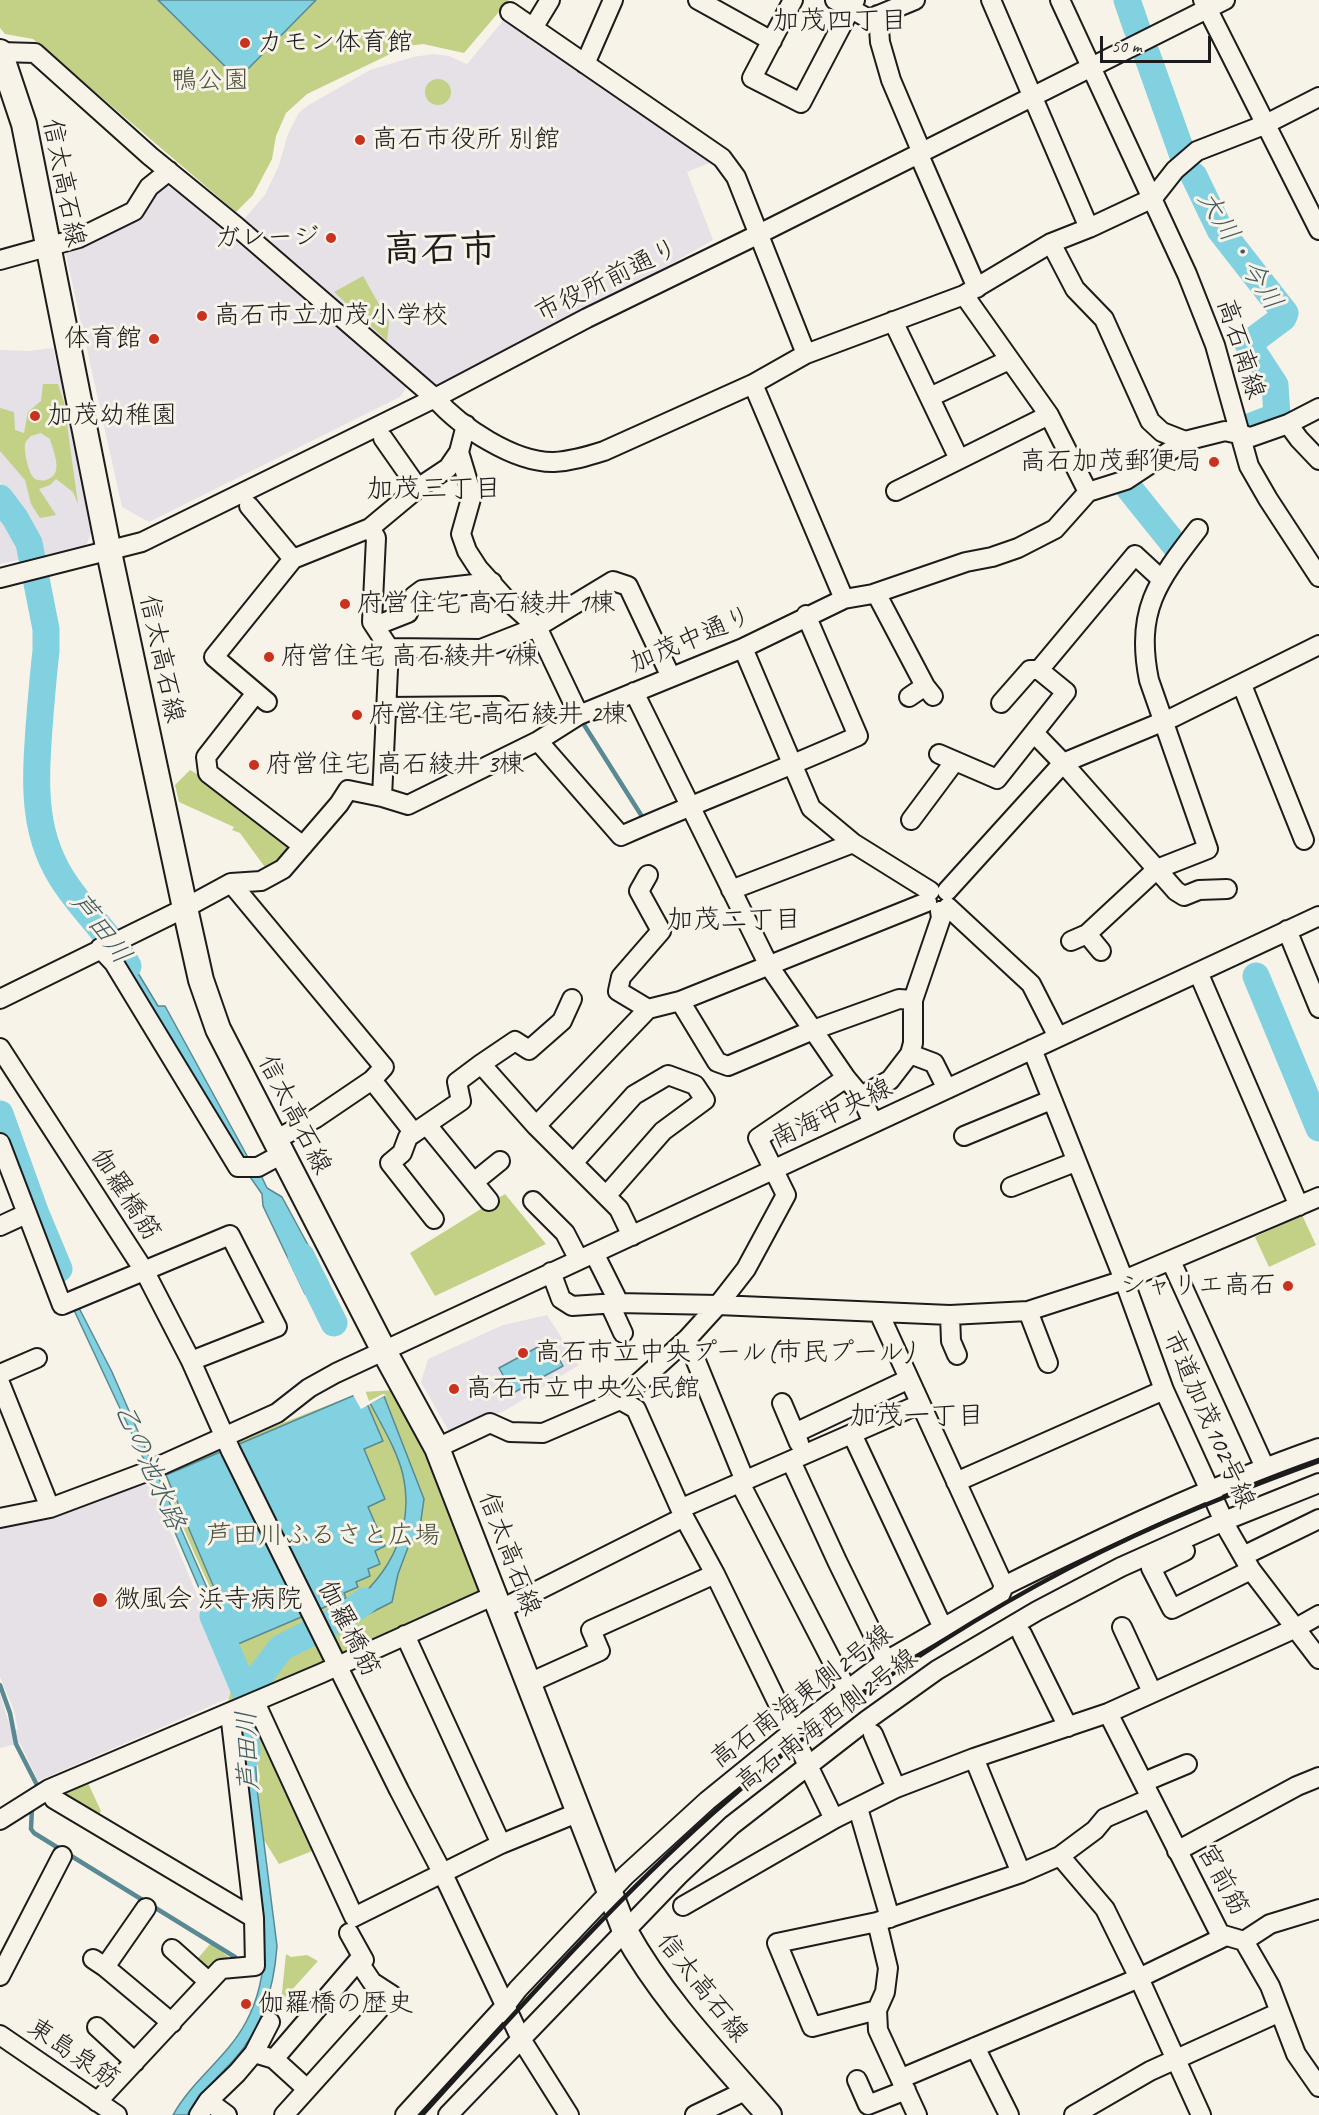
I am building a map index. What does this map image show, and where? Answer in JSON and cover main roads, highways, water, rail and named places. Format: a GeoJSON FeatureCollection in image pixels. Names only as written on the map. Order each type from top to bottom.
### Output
{"type":"FeatureCollection","features":[{"type":"Feature","properties":{"kind":"main road","name":"信太高石線"},"geometry":{"type":"LineString","coordinates":[[0,52],[24,124],[109,552],[185,908],[201,980],[218,1029],[279,1147],[376,1355],[437,1448],[625,1931],[674,2006],[769,2115]]}},
{"type":"Feature","properties":{"kind":"water"},"geometry":{"type":"Polygon","coordinates":[[[158,0],[316,0],[238,79],[158,0]]]}},
{"type":"Feature","properties":{"kind":"water"},"geometry":{"type":"Polygon","coordinates":[[[121,945],[158,1006],[165,1006],[251,1163],[243,1163],[110,951],[121,945]]]}},
{"type":"Feature","properties":{"kind":"water"},"geometry":{"type":"Polygon","coordinates":[[[246,1171],[259,1171],[267,1188],[282,1197],[328,1282],[305,1294],[263,1206],[262,1194],[246,1171]]]}},
{"type":"Feature","properties":{"kind":"water"},"geometry":{"type":"Polygon","coordinates":[[[330,1300],[341,1321],[330,1326],[319,1305],[330,1300]]]}},
{"type":"Feature","properties":{"kind":"water"},"geometry":{"type":"Polygon","coordinates":[[[78,1306],[112,1372],[151,1461],[146,1464],[73,1308],[78,1306]]]}},
{"type":"Feature","properties":{"kind":"water"},"geometry":{"type":"Polygon","coordinates":[[[549,1341],[563,1366],[513,1393],[499,1368],[549,1341]]]}},
{"type":"Feature","properties":{"kind":"water"},"geometry":{"type":"Polygon","coordinates":[[[362,1392],[383,1441],[364,1449],[385,1499],[368,1507],[385,1546],[375,1551],[380,1564],[368,1569],[370,1576],[356,1582],[358,1587],[344,1593],[346,1598],[238,1644],[166,1475],[362,1392]]]}},
{"type":"Feature","properties":{"kind":"water"},"geometry":{"type":"Polygon","coordinates":[[[384,1396],[424,1499],[419,1534],[410,1542],[398,1574],[392,1602],[347,1625],[345,1623],[338,1627],[332,1615],[354,1602],[382,1572],[393,1555],[405,1517],[406,1496],[403,1475],[389,1438],[370,1403],[384,1396]]]}},
{"type":"Feature","properties":{"kind":"water"},"geometry":{"type":"Polygon","coordinates":[[[157,1474],[233,1647],[226,1651],[156,1488],[148,1478],[157,1474]]]}},
{"type":"Feature","properties":{"kind":"water"},"geometry":{"type":"Polygon","coordinates":[[[300,1632],[307,1645],[287,1652],[271,1670],[264,1683],[252,1678],[272,1651],[300,1632]]]}},
{"type":"Feature","properties":{"kind":"water"},"geometry":{"type":"Polygon","coordinates":[[[241,1720],[253,1720],[257,1788],[277,1946],[273,1978],[265,2008],[243,2049],[203,2093],[187,2115],[173,2115],[190,2090],[238,2035],[255,2001],[261,1979],[264,1958],[263,1914],[248,1800],[241,1720]]]}},
{"type":"Feature","properties":{"kind":"waterway","name":"大川・今川"},"geometry":{"type":"LineString","coordinates":[[1127,0],[1137,29]]}},
{"type":"Feature","properties":{"kind":"waterway","name":"大川・今川"},"geometry":{"type":"LineString","coordinates":[[1147,55],[1183,156]]}},
{"type":"Feature","properties":{"kind":"waterway","name":"大川・今川"},"geometry":{"type":"LineString","coordinates":[[1194,176],[1220,230],[1285,313],[1283,318],[1248,344],[1275,385],[1277,416],[1249,427]]}},
{"type":"Feature","properties":{"kind":"waterway","name":"大川・今川"},"geometry":{"type":"LineString","coordinates":[[1129,488],[1178,549]]}},
{"type":"Feature","properties":{"kind":"waterway","name":"芦田川"},"geometry":{"type":"LineString","coordinates":[[0,498],[29,543],[46,629],[37,790],[38,810],[47,849],[67,886],[128,966]]}},
{"type":"Feature","properties":{"kind":"waterway"},"geometry":{"type":"LineString","coordinates":[[581,720],[643,818]]}},
{"type":"Feature","properties":{"kind":"waterway","name":"大川・今川"},"geometry":{"type":"LineString","coordinates":[[1256,976],[1319,1128]]}},
{"type":"Feature","properties":{"kind":"waterway","name":"乙の池水路"},"geometry":{"type":"LineString","coordinates":[[0,1114],[36,1214],[59,1269]]}},
{"type":"Feature","properties":{"kind":"waterway","name":"芦田川"},"geometry":{"type":"LineString","coordinates":[[301,1256],[334,1323]]}},
{"type":"Feature","properties":{"kind":"waterway","name":"芦田川"},"geometry":{"type":"LineString","coordinates":[[247,1756],[246,1694],[281,1648],[346,1615],[365,1601]]}},
{"type":"Feature","properties":{"kind":"waterway","name":"乙の池水路"},"geometry":{"type":"LineString","coordinates":[[213,1616],[246,1694]]}},
{"type":"Feature","properties":{"kind":"waterway"},"geometry":{"type":"LineString","coordinates":[[0,1685],[10,1713],[16,1744],[37,1785]]}},
{"type":"Feature","properties":{"kind":"waterway"},"geometry":{"type":"LineString","coordinates":[[32,1807],[31,1829],[34,1833],[235,1957]]}},
{"type":"Feature","properties":{"kind":"railway"},"geometry":{"type":"LineString","coordinates":[[422,2115],[563,1961],[636,1886],[712,1814],[823,1724],[942,1641],[1068,1569],[1198,1508],[1319,1461]]}},
{"type":"Feature","properties":{"kind":"place","name":"カモン体育館"},"geometry":{"type":"Point","coordinates":[245,43]}},
{"type":"Feature","properties":{"kind":"place","name":"高石市役所 別館"},"geometry":{"type":"Point","coordinates":[360,140]}},
{"type":"Feature","properties":{"kind":"place","name":"ガレージ"},"geometry":{"type":"Point","coordinates":[331,238]}},
{"type":"Feature","properties":{"kind":"place","name":"高石市立加茂小学校"},"geometry":{"type":"Point","coordinates":[202,316]}},
{"type":"Feature","properties":{"kind":"place","name":"体育館"},"geometry":{"type":"Point","coordinates":[154,339]}},
{"type":"Feature","properties":{"kind":"place","name":"加茂幼稚園"},"geometry":{"type":"Point","coordinates":[35,416]}},
{"type":"Feature","properties":{"kind":"place","name":"高石加茂郵便局"},"geometry":{"type":"Point","coordinates":[1214,462]}},
{"type":"Feature","properties":{"kind":"place","name":"府営住宅 高石綾井 1棟"},"geometry":{"type":"Point","coordinates":[345,604]}},
{"type":"Feature","properties":{"kind":"place","name":"府営住宅 高石綾井 4棟"},"geometry":{"type":"Point","coordinates":[269,657]}},
{"type":"Feature","properties":{"kind":"place","name":"府営住宅 高石綾井 2棟"},"geometry":{"type":"Point","coordinates":[357,715]}},
{"type":"Feature","properties":{"kind":"place","name":"府営住宅 高石綾井 3棟"},"geometry":{"type":"Point","coordinates":[254,765]}},
{"type":"Feature","properties":{"kind":"place","name":"シャリエ高石"},"geometry":{"type":"Point","coordinates":[1288,1286]}},
{"type":"Feature","properties":{"kind":"place","name":"高石市立中央プール(市民プール)"},"geometry":{"type":"Point","coordinates":[523,1353]}},
{"type":"Feature","properties":{"kind":"place","name":"高石市立中央公民館"},"geometry":{"type":"Point","coordinates":[454,1389]}},
{"type":"Feature","properties":{"kind":"place","name":"微風会 浜寺病院"},"geometry":{"type":"Point","coordinates":[100,1600]}},
{"type":"Feature","properties":{"kind":"place","name":"伽羅橋の歴史"},"geometry":{"type":"Point","coordinates":[246,2004]}},
{"type":"Feature","properties":{"kind":"district","name":"加茂四丁目"},"geometry":{"type":"Point","coordinates":[840,22]}},
{"type":"Feature","properties":{"kind":"district","name":"高石市"},"geometry":{"type":"Point","coordinates":[440,251]}},
{"type":"Feature","properties":{"kind":"district","name":"加茂三丁目"},"geometry":{"type":"Point","coordinates":[434,490]}},
{"type":"Feature","properties":{"kind":"district","name":"加茂二丁目"},"geometry":{"type":"Point","coordinates":[734,921]}},
{"type":"Feature","properties":{"kind":"district","name":"加茂一丁目"},"geometry":{"type":"Point","coordinates":[917,1417]}},
{"type":"Feature","properties":{"kind":"park label","name":"鴨公園"},"geometry":{"type":"Point","coordinates":[210,81]}},
{"type":"Feature","properties":{"kind":"park label","name":"芦田川ふるさと広場"},"geometry":{"type":"Point","coordinates":[323,1536]}}]}
